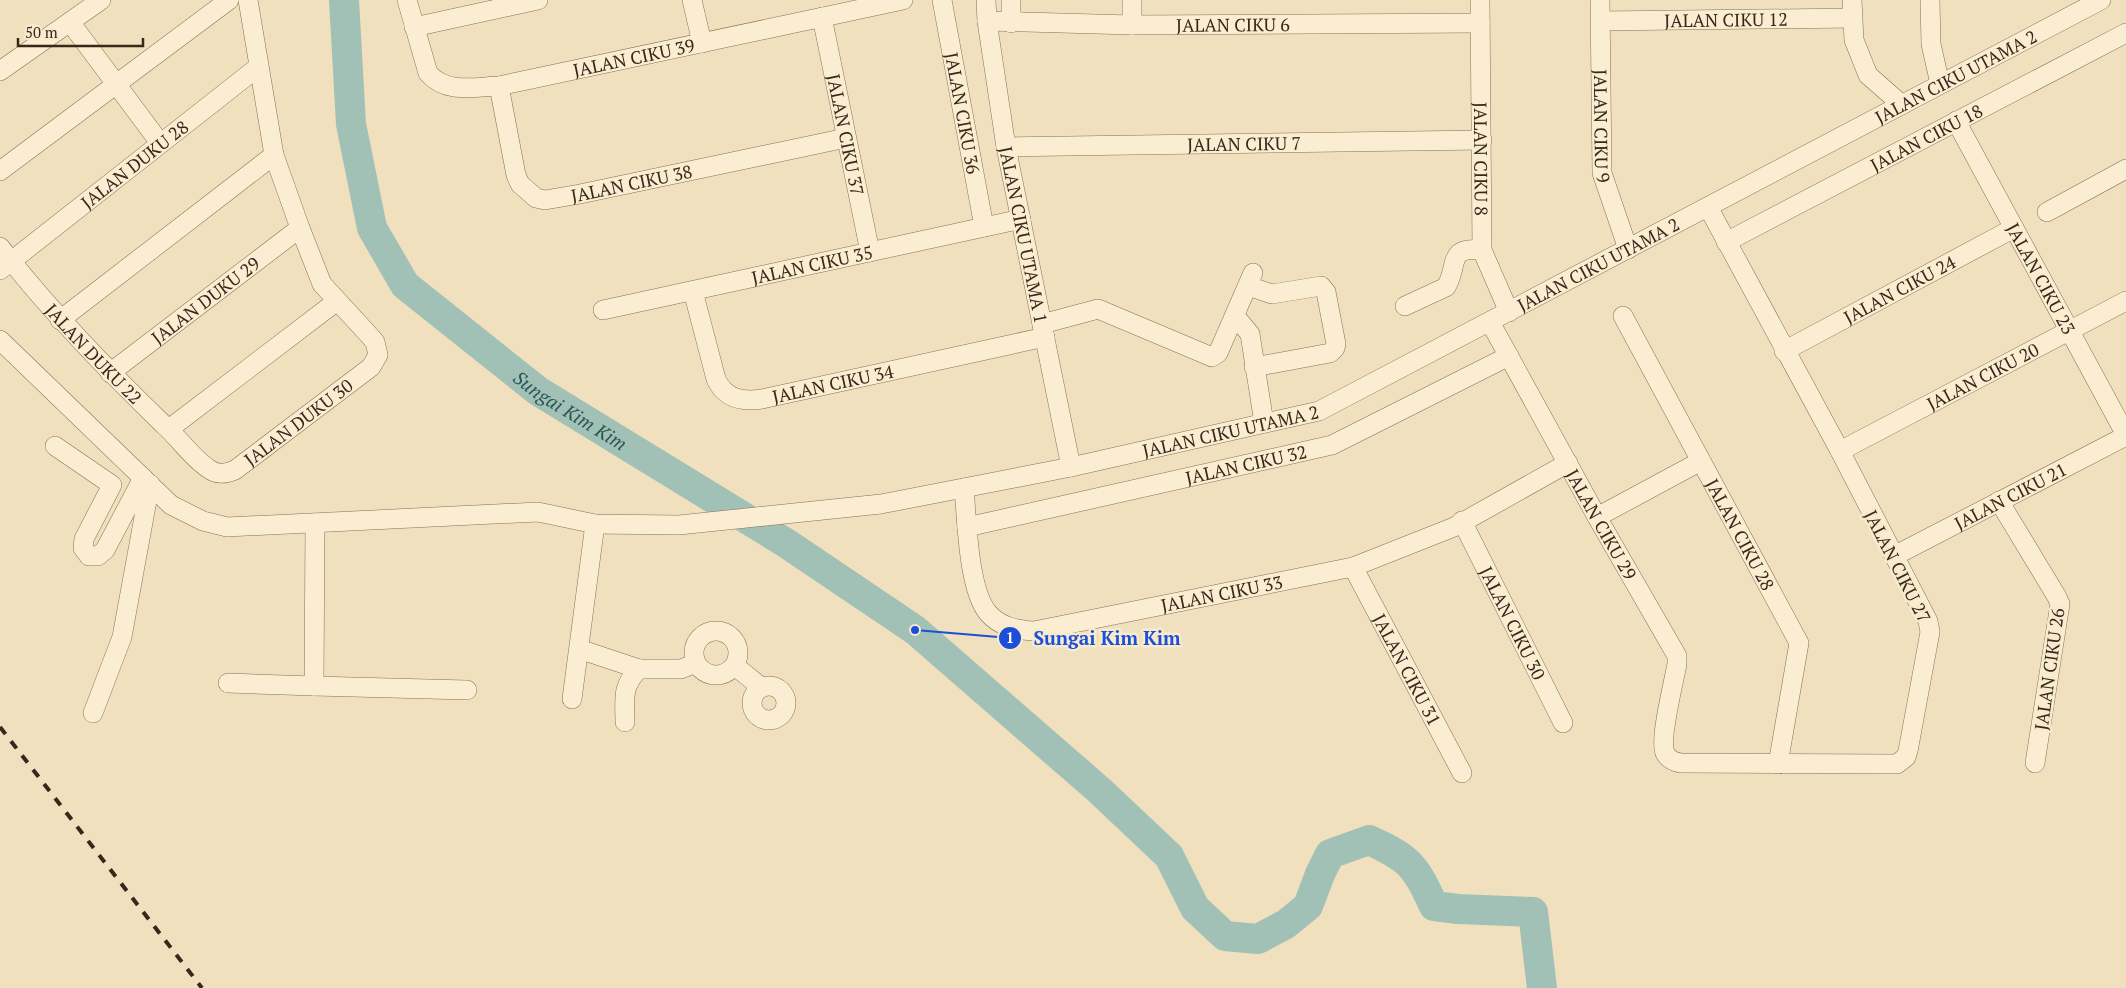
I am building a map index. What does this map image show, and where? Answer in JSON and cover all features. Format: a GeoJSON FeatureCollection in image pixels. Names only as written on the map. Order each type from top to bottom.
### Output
{"type":"FeatureCollection","features":[{"type":"Feature","properties":{"kind":"street"},"geometry":{"type":"LineString","coordinates":[[0,171],[229,0]]}},
{"type":"Feature","properties":{"kind":"street"},"geometry":{"type":"LineString","coordinates":[[169,428],[337,301],[320,280],[274,155],[248,0]]}},
{"type":"Feature","properties":{"kind":"street"},"geometry":{"type":"LineString","coordinates":[[407,0],[414,27],[538,0]]}},
{"type":"Feature","properties":{"kind":"street"},"geometry":{"type":"LineString","coordinates":[[692,0],[702,43]]}},
{"type":"Feature","properties":{"kind":"street","name":"JALAN CIKU 39"},"geometry":{"type":"LineString","coordinates":[[414,27],[428,73],[435,80],[444,86],[457,88],[499,86],[903,0]]}},
{"type":"Feature","properties":{"kind":"street","name":"JALAN CIKU 36"},"geometry":{"type":"LineString","coordinates":[[942,0],[984,227]]}},
{"type":"Feature","properties":{"kind":"street","name":"JALAN CIKU UTAMA 1"},"geometry":{"type":"LineString","coordinates":[[986,0],[987,21],[1006,146],[1071,467]]}},
{"type":"Feature","properties":{"kind":"street"},"geometry":{"type":"LineString","coordinates":[[1011,0],[1011,23]]}},
{"type":"Feature","properties":{"kind":"street"},"geometry":{"type":"LineString","coordinates":[[1132,0],[1132,25]]}},
{"type":"Feature","properties":{"kind":"street","name":"JALAN CIKU 8"},"geometry":{"type":"LineString","coordinates":[[1480,0],[1482,250],[1509,312]]}},
{"type":"Feature","properties":{"kind":"street","name":"JALAN CIKU 9"},"geometry":{"type":"LineString","coordinates":[[1600,0],[1602,173],[1628,249]]}},
{"type":"Feature","properties":{"kind":"street"},"geometry":{"type":"LineString","coordinates":[[1930,0],[1931,44],[1940,84]]}},
{"type":"Feature","properties":{"kind":"street","name":"JALAN CIKU UTAMA 2"},"geometry":{"type":"LineString","coordinates":[[0,340],[171,505],[203,521],[227,527],[538,512],[595,524],[679,525],[881,504],[1071,467],[1319,411],[1902,105],[2081,5],[2101,0]]}},
{"type":"Feature","properties":{"kind":"street"},"geometry":{"type":"LineString","coordinates":[[0,71],[95,2]]}},
{"type":"Feature","properties":{"kind":"street"},"geometry":{"type":"LineString","coordinates":[[1852,9],[1854,40],[1868,75],[1902,105]]}},
{"type":"Feature","properties":{"kind":"street","name":"JALAN CIKU 12"},"geometry":{"type":"LineString","coordinates":[[1601,20],[1852,9]]}},
{"type":"Feature","properties":{"kind":"street","name":"JALAN CIKU 37"},"geometry":{"type":"LineString","coordinates":[[822,17],[870,252]]}},
{"type":"Feature","properties":{"kind":"street","name":"JALAN CIKU 6"},"geometry":{"type":"LineString","coordinates":[[987,21],[1132,25],[1480,23]]}},
{"type":"Feature","properties":{"kind":"street"},"geometry":{"type":"LineString","coordinates":[[70,22],[160,144]]}},
{"type":"Feature","properties":{"kind":"street","name":"JALAN CIKU 18"},"geometry":{"type":"LineString","coordinates":[[1726,242],[2126,33]]}},
{"type":"Feature","properties":{"kind":"street","name":"JALAN DUKU 28"},"geometry":{"type":"LineString","coordinates":[[4,259],[160,144],[258,67]]}},
{"type":"Feature","properties":{"kind":"street","name":"JALAN CIKU 38"},"geometry":{"type":"LineString","coordinates":[[499,86],[516,175],[525,190],[544,200],[572,196],[846,138]]}},
{"type":"Feature","properties":{"kind":"street","name":"JALAN CIKU 23"},"geometry":{"type":"LineString","coordinates":[[1956,121],[2126,435]]}},
{"type":"Feature","properties":{"kind":"street","name":"JALAN CIKU 7"},"geometry":{"type":"LineString","coordinates":[[1006,146],[1482,140]]}},
{"type":"Feature","properties":{"kind":"street"},"geometry":{"type":"LineString","coordinates":[[60,320],[274,155]]}},
{"type":"Feature","properties":{"kind":"street"},"geometry":{"type":"LineString","coordinates":[[2047,212],[2126,169]]}},
{"type":"Feature","properties":{"kind":"street","name":"JALAN CIKU 27"},"geometry":{"type":"LineString","coordinates":[[1664,736],[1664,752],[1674,762],[1891,765],[1902,761],[1906,756],[1930,628],[1840,451],[1784,351],[1708,207]]}},
{"type":"Feature","properties":{"kind":"street","name":"JALAN CIKU 35"},"geometry":{"type":"LineString","coordinates":[[603,310],[1021,219]]}},
{"type":"Feature","properties":{"kind":"street","name":"JALAN DUKU 29"},"geometry":{"type":"LineString","coordinates":[[110,373],[300,228]]}},
{"type":"Feature","properties":{"kind":"street","name":"JALAN CIKU 24"},"geometry":{"type":"LineString","coordinates":[[1784,351],[2014,228]]}},
{"type":"Feature","properties":{"kind":"street"},"geometry":{"type":"LineString","coordinates":[[1405,306],[1446,287],[1456,256],[1460,252],[1472,249],[1482,250]]}},
{"type":"Feature","properties":{"kind":"street","name":"JALAN DUKU 22"},"geometry":{"type":"LineString","coordinates":[[4,259],[110,373],[169,428],[194,455]]}},
{"type":"Feature","properties":{"kind":"street"},"geometry":{"type":"LineString","coordinates":[[1254,367],[1330,353],[1336,348],[1326,292],[1321,286],[1272,294],[1251,279],[1236,316],[1250,332],[1254,367],[1264,423]]}},
{"type":"Feature","properties":{"kind":"street","name":"JALAN CIKU 34"},"geometry":{"type":"LineString","coordinates":[[693,291],[716,379],[723,391],[741,400],[762,399],[1044,331],[1100,310],[1212,358],[1218,353],[1236,316]]}},
{"type":"Feature","properties":{"kind":"street","name":"JALAN DUKU 30"},"geometry":{"type":"LineString","coordinates":[[194,455],[215,472],[222,474],[235,470],[376,362],[378,348],[368,334],[337,301]]}},
{"type":"Feature","properties":{"kind":"street","name":"JALAN CIKU 20"},"geometry":{"type":"LineString","coordinates":[[1840,451],[2126,301]]}},
{"type":"Feature","properties":{"kind":"street","name":"JALAN CIKU 28"},"geometry":{"type":"LineString","coordinates":[[1623,316],[1799,643],[1778,764]]}},
{"type":"Feature","properties":{"kind":"street","name":"JALAN CIKU 29"},"geometry":{"type":"LineString","coordinates":[[1490,322],[1597,517],[1677,656],[1664,736]]}},
{"type":"Feature","properties":{"kind":"street","name":"JALAN CIKU 32"},"geometry":{"type":"LineString","coordinates":[[967,527],[1332,445],[1509,356]]}},
{"type":"Feature","properties":{"kind":"street","name":"JALAN CIKU 21"},"geometry":{"type":"LineString","coordinates":[[1894,556],[2126,435]]}},
{"type":"Feature","properties":{"kind":"street"},"geometry":{"type":"LineString","coordinates":[[56,446],[131,500]]}},
{"type":"Feature","properties":{"kind":"street"},"geometry":{"type":"LineString","coordinates":[[1597,517],[1701,461]]}},
{"type":"Feature","properties":{"kind":"street","name":"JALAN CIKU 33"},"geometry":{"type":"LineString","coordinates":[[964,488],[967,527],[975,579],[982,603],[999,623],[1024,631],[1034,631],[1353,567],[1462,522],[1568,463]]}},
{"type":"Feature","properties":{"kind":"street"},"geometry":{"type":"LineString","coordinates":[[112,485],[84,539],[83,548],[89,556],[98,556],[106,550],[131,500],[146,481]]}},
{"type":"Feature","properties":{"kind":"street"},"geometry":{"type":"LineString","coordinates":[[93,713],[122,638],[146,481]]}},
{"type":"Feature","properties":{"kind":"street","name":"JALAN CIKU 26"},"geometry":{"type":"LineString","coordinates":[[1999,502],[2058,597],[2060,604],[2035,763]]}},
{"type":"Feature","properties":{"kind":"street","name":"JALAN CIKU 30"},"geometry":{"type":"LineString","coordinates":[[1462,522],[1563,723]]}},
{"type":"Feature","properties":{"kind":"street"},"geometry":{"type":"LineString","coordinates":[[314,686],[315,523]]}},
{"type":"Feature","properties":{"kind":"street"},"geometry":{"type":"LineString","coordinates":[[572,699],[595,524]]}},
{"type":"Feature","properties":{"kind":"street","name":"JALAN CIKU 31"},"geometry":{"type":"LineString","coordinates":[[1353,567],[1462,774]]}},
{"type":"Feature","properties":{"kind":"street"},"geometry":{"type":"LineString","coordinates":[[718,631],[729,635],[737,644],[739,655],[735,666],[726,674],[715,676],[704,672],[696,663],[694,652],[698,641],[706,633],[718,631]]}},
{"type":"Feature","properties":{"kind":"street"},"geometry":{"type":"LineString","coordinates":[[579,649],[639,669],[680,668],[696,663]]}},
{"type":"Feature","properties":{"kind":"street"},"geometry":{"type":"LineString","coordinates":[[735,666],[761,687]]}},
{"type":"Feature","properties":{"kind":"street"},"geometry":{"type":"LineString","coordinates":[[625,722],[625,690],[630,678],[639,669]]}},
{"type":"Feature","properties":{"kind":"street"},"geometry":{"type":"LineString","coordinates":[[228,683],[467,690]]}},
{"type":"Feature","properties":{"kind":"waterway","name":"Sungai Kim Kim"},"geometry":{"type":"LineString","coordinates":[[344,0],[351,124],[372,228],[405,285],[538,391],[786,543],[915,630],[1099,790],[1169,856],[1195,908],[1225,936],[1258,939],[1286,924],[1308,906],[1330,854],[1369,840],[1394,853],[1410,865],[1422,881],[1434,906],[1458,909],[1533,912],[1542,988]]}},
{"type":"Feature","properties":{"kind":"railway"},"geometry":{"type":"LineString","coordinates":[[0,727],[202,988]]}},
{"type":"Feature","properties":{"kind":"place","name":"Sungai Kim Kim"},"geometry":{"type":"Point","coordinates":[915,630]}}]}
